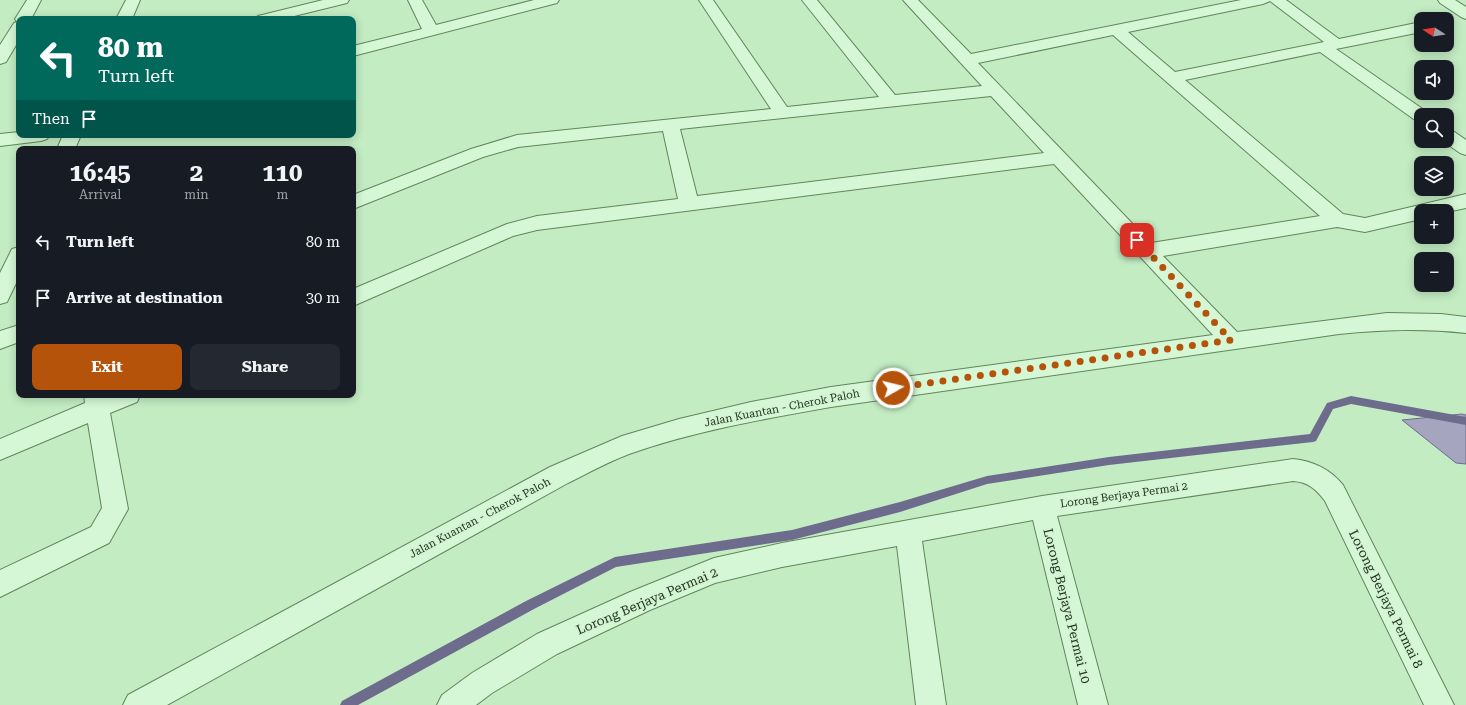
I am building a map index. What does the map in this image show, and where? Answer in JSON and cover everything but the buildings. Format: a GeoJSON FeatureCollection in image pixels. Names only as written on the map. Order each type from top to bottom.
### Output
{"type":"FeatureCollection","features":[{"type":"Feature","properties":{"kind":"street"},"geometry":{"type":"LineString","coordinates":[[25,16],[34,0]]}},
{"type":"Feature","properties":{"kind":"street"},"geometry":{"type":"LineString","coordinates":[[125,16],[133,0]]}},
{"type":"Feature","properties":{"kind":"street"},"geometry":{"type":"LineString","coordinates":[[275,16],[342,0]]}},
{"type":"Feature","properties":{"kind":"street"},"geometry":{"type":"LineString","coordinates":[[415,0],[431,31]]}},
{"type":"Feature","properties":{"kind":"street"},"geometry":{"type":"LineString","coordinates":[[356,49],[552,0]]}},
{"type":"Feature","properties":{"kind":"street"},"geometry":{"type":"LineString","coordinates":[[706,0],[782,112]]}},
{"type":"Feature","properties":{"kind":"street"},"geometry":{"type":"LineString","coordinates":[[809,0],[891,101]]}},
{"type":"Feature","properties":{"kind":"street"},"geometry":{"type":"LineString","coordinates":[[910,0],[1231,340]]}},
{"type":"Feature","properties":{"kind":"street"},"geometry":{"type":"LineString","coordinates":[[967,60],[1263,0]]}},
{"type":"Feature","properties":{"kind":"street"},"geometry":{"type":"LineString","coordinates":[[1276,0],[1330,45],[1414,111]]}},
{"type":"Feature","properties":{"kind":"street"},"geometry":{"type":"LineString","coordinates":[[1445,0],[1462,18]]}},
{"type":"Feature","properties":{"kind":"street"},"geometry":{"type":"LineString","coordinates":[[1172,78],[1414,28]]}},
{"type":"Feature","properties":{"kind":"street"},"geometry":{"type":"LineString","coordinates":[[1116,30],[1336,220]]}},
{"type":"Feature","properties":{"kind":"street"},"geometry":{"type":"LineString","coordinates":[[0,59],[16,31]]}},
{"type":"Feature","properties":{"kind":"street"},"geometry":{"type":"LineString","coordinates":[[356,201],[477,153],[517,141],[995,90]]}},
{"type":"Feature","properties":{"kind":"street"},"geometry":{"type":"LineString","coordinates":[[670,124],[689,204]]}},
{"type":"Feature","properties":{"kind":"street"},"geometry":{"type":"LineString","coordinates":[[0,140],[16,138]]}},
{"type":"Feature","properties":{"kind":"street"},"geometry":{"type":"LineString","coordinates":[[1454,140],[1466,149]]}},
{"type":"Feature","properties":{"kind":"street"},"geometry":{"type":"LineString","coordinates":[[356,297],[507,232],[529,225],[1059,157]]}},
{"type":"Feature","properties":{"kind":"street"},"geometry":{"type":"LineString","coordinates":[[1453,204],[1466,201]]}},
{"type":"Feature","properties":{"kind":"street"},"geometry":{"type":"LineString","coordinates":[[1147,251],[1336,220],[1364,226],[1414,213]]}},
{"type":"Feature","properties":{"kind":"street"},"geometry":{"type":"LineString","coordinates":[[0,296],[16,261]]}},
{"type":"Feature","properties":{"kind":"street","name":"Jalan Kuantan - Cherok Paloh"},"geometry":{"type":"LineString","coordinates":[[138,705],[559,475],[622,446],[679,429],[751,412],[831,397],[1231,340],[1388,321],[1441,322],[1466,325]]}},
{"type":"Feature","properties":{"kind":"street"},"geometry":{"type":"LineString","coordinates":[[0,340],[16,334]]}},
{"type":"Feature","properties":{"kind":"street"},"geometry":{"type":"LineString","coordinates":[[0,450],[96,402],[115,398]]}},
{"type":"Feature","properties":{"kind":"street"},"geometry":{"type":"LineString","coordinates":[[0,584],[100,535],[115,509],[96,402]]}},
{"type":"Feature","properties":{"kind":"street","name":"Lorong Berjaya Permai 2"},"geometry":{"type":"LineString","coordinates":[[452,705],[482,683],[547,644],[640,601],[714,571],[782,555],[908,533],[1042,507],[1293,470],[1304,470],[1316,475],[1326,483],[1334,493]]}},
{"type":"Feature","properties":{"kind":"street","name":"Lorong Berjaya Permai 8"},"geometry":{"type":"LineString","coordinates":[[1334,493],[1438,705]]}},
{"type":"Feature","properties":{"kind":"street","name":"Lorong Berjaya Permai 10"},"geometry":{"type":"LineString","coordinates":[[1042,507],[1093,705]]}},
{"type":"Feature","properties":{"kind":"street"},"geometry":{"type":"LineString","coordinates":[[908,533],[931,705]]}},
{"type":"Feature","properties":{"kind":"water"},"geometry":{"type":"Polygon","coordinates":[[[1462,414],[1466,415],[1466,464],[1456,463],[1402,420],[1462,414]]]}},
{"type":"Feature","properties":{"kind":"waterway"},"geometry":{"type":"LineString","coordinates":[[346,705],[530,605],[615,562],[792,535],[900,507],[987,480],[1109,461],[1313,438],[1330,406],[1351,400],[1466,421]]}},
{"type":"Feature","properties":{"kind":"route"},"geometry":{"type":"LineString","coordinates":[[893,388],[1231,340],[1137,240]]}}]}
